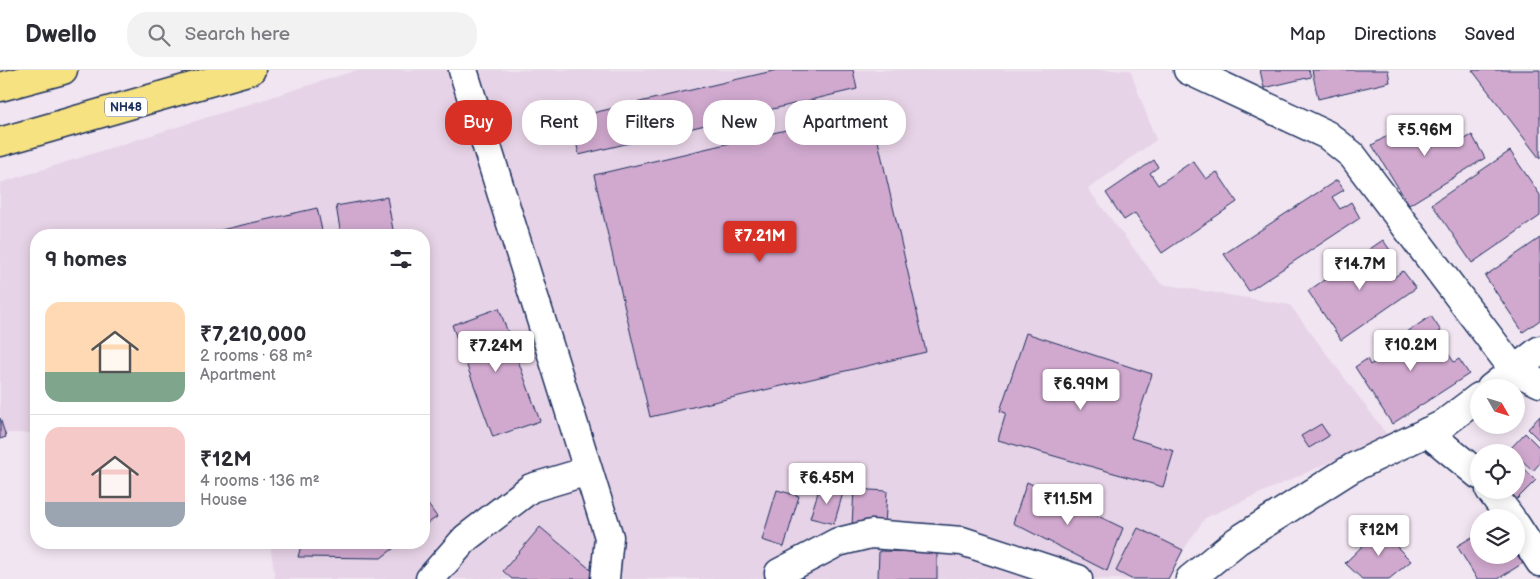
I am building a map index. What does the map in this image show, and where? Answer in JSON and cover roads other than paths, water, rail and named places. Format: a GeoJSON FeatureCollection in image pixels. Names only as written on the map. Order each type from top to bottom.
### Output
{"type":"FeatureCollection","features":[{"type":"Feature","properties":{"kind":"highway"},"geometry":{"type":"LineString","coordinates":[[0,87],[63,70]]}},
{"type":"Feature","properties":{"kind":"highway","name":"NH48"},"geometry":{"type":"LineString","coordinates":[[0,142],[252,70]]}},
{"type":"Feature","properties":{"kind":"street"},"geometry":{"type":"LineString","coordinates":[[463,70],[609,537],[605,579]]}},
{"type":"Feature","properties":{"kind":"street"},"geometry":{"type":"LineString","coordinates":[[1188,70],[1327,134],[1352,155],[1514,370],[1540,383]]}},
{"type":"Feature","properties":{"kind":"street"},"geometry":{"type":"LineString","coordinates":[[1502,379],[1540,350]]}},
{"type":"Feature","properties":{"kind":"street"},"geometry":{"type":"LineString","coordinates":[[1190,579],[1237,541],[1352,468],[1442,425],[1470,404]]}},
{"type":"Feature","properties":{"kind":"street"},"geometry":{"type":"LineString","coordinates":[[1427,432],[1470,468]]}},
{"type":"Feature","properties":{"kind":"street"},"geometry":{"type":"LineString","coordinates":[[430,579],[466,538],[531,488],[588,471]]}},
{"type":"Feature","properties":{"kind":"street"},"geometry":{"type":"LineString","coordinates":[[779,573],[838,542],[870,534],[962,541],[1078,579]]}},
{"type":"Feature","properties":{"kind":"street"},"geometry":{"type":"LineString","coordinates":[[1525,539],[1540,562]]}}]}
